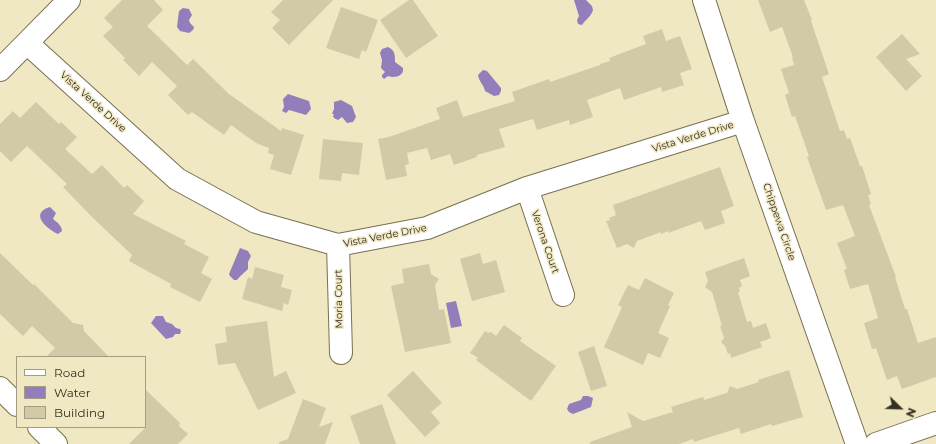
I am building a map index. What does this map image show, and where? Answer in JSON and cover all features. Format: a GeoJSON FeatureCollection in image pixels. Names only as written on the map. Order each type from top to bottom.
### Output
{"type":"FeatureCollection","features":[{"type":"Feature","properties":{"kind":"street"},"geometry":{"type":"LineString","coordinates":[[0,70],[69,0]]}},
{"type":"Feature","properties":{"kind":"street","name":"Chippewa Circle"},"geometry":{"type":"LineString","coordinates":[[704,0],[743,121],[857,444]]}},
{"type":"Feature","properties":{"kind":"street","name":"Vista Verde Drive"},"geometry":{"type":"LineString","coordinates":[[27,43],[177,179],[256,222],[338,245],[427,228],[527,188],[743,121]]}},
{"type":"Feature","properties":{"kind":"street","name":"Verona Court"},"geometry":{"type":"LineString","coordinates":[[527,188],[563,295]]}},
{"type":"Feature","properties":{"kind":"street","name":"Moria Court"},"geometry":{"type":"LineString","coordinates":[[338,245],[341,353]]}},
{"type":"Feature","properties":{"kind":"street"},"geometry":{"type":"LineString","coordinates":[[0,388],[16,404]]}},
{"type":"Feature","properties":{"kind":"street"},"geometry":{"type":"LineString","coordinates":[[876,444],[936,423]]}},
{"type":"Feature","properties":{"kind":"street"},"geometry":{"type":"LineString","coordinates":[[40,428],[56,444]]}},
{"type":"Feature","properties":{"kind":"water"},"geometry":{"type":"Polygon","coordinates":[[[574,0],[586,0],[592,6],[592,12],[582,25],[578,24],[577,20],[579,16],[574,0]]]}},
{"type":"Feature","properties":{"kind":"water"},"geometry":{"type":"Polygon","coordinates":[[[183,8],[189,9],[192,15],[189,20],[194,27],[189,33],[180,31],[177,27],[179,11],[183,8]]]}},
{"type":"Feature","properties":{"kind":"water"},"geometry":{"type":"Polygon","coordinates":[[[388,47],[393,51],[395,55],[395,62],[403,68],[403,71],[399,76],[388,76],[384,79],[382,75],[385,72],[381,68],[382,60],[380,53],[382,49],[388,47]]]}},
{"type":"Feature","properties":{"kind":"water"},"geometry":{"type":"Polygon","coordinates":[[[483,70],[487,71],[501,88],[499,95],[494,96],[485,91],[478,75],[483,70]]]}},
{"type":"Feature","properties":{"kind":"water"},"geometry":{"type":"Polygon","coordinates":[[[288,94],[309,101],[311,109],[306,115],[289,110],[286,113],[282,111],[284,107],[283,99],[288,94]]]}},
{"type":"Feature","properties":{"kind":"water"},"geometry":{"type":"Polygon","coordinates":[[[341,100],[352,106],[356,117],[353,122],[347,123],[342,117],[338,120],[334,118],[334,114],[332,114],[334,102],[341,100]]]}},
{"type":"Feature","properties":{"kind":"water"},"geometry":{"type":"Polygon","coordinates":[[[50,207],[56,213],[53,219],[62,229],[62,231],[58,234],[47,227],[41,220],[41,212],[50,207]]]}},
{"type":"Feature","properties":{"kind":"water"},"geometry":{"type":"Polygon","coordinates":[[[240,248],[248,251],[251,256],[248,262],[248,269],[237,280],[234,280],[229,274],[240,248]]]}},
{"type":"Feature","properties":{"kind":"water"},"geometry":{"type":"Polygon","coordinates":[[[456,301],[462,326],[451,328],[446,303],[456,301]]]}},
{"type":"Feature","properties":{"kind":"water"},"geometry":{"type":"Polygon","coordinates":[[[156,316],[163,316],[166,322],[180,329],[180,334],[175,334],[173,337],[166,339],[151,323],[156,316]]]}},
{"type":"Feature","properties":{"kind":"water"},"geometry":{"type":"Polygon","coordinates":[[[583,396],[593,398],[591,407],[573,414],[569,412],[567,409],[569,404],[581,400],[583,396]]]}},
{"type":"Feature","properties":{"kind":"building"},"geometry":{"type":"Polygon","coordinates":[[[122,0],[154,0],[163,10],[147,26],[187,65],[193,59],[229,94],[281,131],[282,128],[304,135],[291,175],[270,169],[274,155],[268,153],[269,148],[256,143],[231,125],[224,135],[192,112],[188,115],[168,95],[177,86],[152,62],[139,76],[123,60],[125,58],[103,36],[113,27],[104,18],[122,0]]]}},
{"type":"Feature","properties":{"kind":"building"},"geometry":{"type":"Polygon","coordinates":[[[283,0],[333,0],[289,45],[272,28],[280,20],[271,12],[283,0]]]}},
{"type":"Feature","properties":{"kind":"building"},"geometry":{"type":"Polygon","coordinates":[[[409,0],[413,0],[438,36],[406,58],[380,20],[409,0]]]}},
{"type":"Feature","properties":{"kind":"building"},"geometry":{"type":"Polygon","coordinates":[[[758,0],[804,0],[829,74],[822,77],[840,131],[844,130],[847,139],[850,138],[860,166],[862,166],[871,194],[868,195],[871,204],[869,205],[896,277],[905,309],[907,309],[918,343],[936,337],[936,377],[902,389],[897,376],[887,380],[876,348],[872,349],[864,323],[878,318],[868,284],[850,289],[844,270],[847,269],[837,243],[855,236],[843,205],[826,210],[807,157],[809,156],[795,116],[792,117],[785,95],[789,93],[781,69],[794,65],[793,57],[782,27],[770,32],[758,0]]]}},
{"type":"Feature","properties":{"kind":"building"},"geometry":{"type":"Polygon","coordinates":[[[341,7],[378,20],[366,52],[362,50],[359,59],[326,48],[341,7]]]}},
{"type":"Feature","properties":{"kind":"building"},"geometry":{"type":"Polygon","coordinates":[[[662,29],[666,41],[680,36],[692,69],[680,73],[684,85],[662,92],[661,87],[624,100],[620,88],[587,100],[593,117],[570,125],[569,120],[537,130],[533,119],[499,129],[505,147],[477,155],[477,157],[454,165],[450,154],[431,160],[427,148],[407,153],[409,164],[405,165],[407,176],[386,180],[378,139],[389,137],[440,119],[436,108],[457,100],[463,117],[515,101],[512,92],[549,79],[550,82],[610,61],[609,58],[646,44],[643,36],[662,29]]]}},
{"type":"Feature","properties":{"kind":"building"},"geometry":{"type":"Polygon","coordinates":[[[902,34],[920,54],[906,59],[922,76],[906,91],[876,57],[902,34]]]}},
{"type":"Feature","properties":{"kind":"building"},"geometry":{"type":"Polygon","coordinates":[[[36,102],[59,124],[61,122],[77,137],[65,149],[92,174],[102,165],[124,188],[127,185],[144,201],[133,214],[186,241],[184,244],[209,257],[201,273],[212,279],[200,302],[170,287],[171,284],[129,261],[132,255],[63,187],[67,184],[27,146],[11,162],[0,151],[0,124],[13,111],[20,118],[36,102]]]}},
{"type":"Feature","properties":{"kind":"building"},"geometry":{"type":"Polygon","coordinates":[[[323,139],[363,143],[359,175],[342,173],[341,181],[319,179],[323,139]]]}},
{"type":"Feature","properties":{"kind":"building"},"geometry":{"type":"Polygon","coordinates":[[[720,167],[734,206],[721,211],[725,223],[705,230],[701,221],[668,233],[669,231],[661,234],[661,232],[637,241],[634,248],[627,244],[617,248],[606,221],[610,220],[609,218],[616,215],[613,205],[720,167]]]}},
{"type":"Feature","properties":{"kind":"building"},"geometry":{"type":"Polygon","coordinates":[[[0,253],[73,323],[83,325],[84,331],[108,356],[47,356],[55,348],[32,326],[23,336],[0,314],[0,253]]]}},
{"type":"Feature","properties":{"kind":"building"},"geometry":{"type":"Polygon","coordinates":[[[480,253],[483,264],[496,260],[505,292],[472,301],[460,259],[480,253]]]}},
{"type":"Feature","properties":{"kind":"building"},"geometry":{"type":"Polygon","coordinates":[[[744,258],[750,276],[740,280],[742,286],[739,288],[740,292],[738,292],[747,322],[751,321],[753,328],[766,323],[771,338],[760,342],[762,347],[731,358],[730,353],[728,354],[725,346],[721,342],[724,338],[720,326],[722,326],[712,292],[705,287],[708,281],[705,272],[744,258]]]}},
{"type":"Feature","properties":{"kind":"building"},"geometry":{"type":"Polygon","coordinates":[[[429,264],[431,274],[439,279],[435,285],[439,310],[444,309],[451,343],[405,352],[391,286],[404,283],[402,269],[429,264]]]}},
{"type":"Feature","properties":{"kind":"building"},"geometry":{"type":"Polygon","coordinates":[[[255,267],[284,275],[281,287],[292,290],[288,305],[284,303],[282,311],[242,299],[248,277],[252,279],[255,267]]]}},
{"type":"Feature","properties":{"kind":"building"},"geometry":{"type":"Polygon","coordinates":[[[645,278],[674,293],[658,333],[669,338],[660,358],[648,353],[643,365],[604,347],[622,307],[618,305],[628,285],[639,290],[645,278]]]}},
{"type":"Feature","properties":{"kind":"building"},"geometry":{"type":"Polygon","coordinates":[[[267,321],[274,377],[286,371],[296,393],[258,410],[235,363],[218,365],[215,344],[227,342],[225,327],[267,321]]]}},
{"type":"Feature","properties":{"kind":"building"},"geometry":{"type":"Polygon","coordinates":[[[504,325],[522,338],[520,341],[556,366],[531,401],[476,360],[478,358],[470,353],[485,331],[488,333],[491,332],[496,336],[504,325]]]}},
{"type":"Feature","properties":{"kind":"building"},"geometry":{"type":"Polygon","coordinates":[[[594,346],[607,386],[591,391],[578,352],[594,346]]]}},
{"type":"Feature","properties":{"kind":"building"},"geometry":{"type":"Polygon","coordinates":[[[789,370],[803,417],[772,426],[771,424],[741,434],[739,428],[694,442],[693,439],[679,444],[590,444],[590,442],[632,427],[627,412],[643,421],[673,412],[671,407],[703,397],[704,400],[727,393],[730,386],[737,389],[759,382],[758,380],[789,370]]]}},
{"type":"Feature","properties":{"kind":"building"},"geometry":{"type":"Polygon","coordinates":[[[413,371],[442,403],[431,412],[440,423],[425,437],[387,395],[413,371]]]}},
{"type":"Feature","properties":{"kind":"building"},"geometry":{"type":"Polygon","coordinates":[[[146,390],[180,423],[179,426],[188,434],[178,444],[129,444],[146,428],[146,390]]]}},
{"type":"Feature","properties":{"kind":"building"},"geometry":{"type":"Polygon","coordinates":[[[303,399],[326,408],[319,427],[333,422],[325,444],[279,444],[279,442],[288,439],[303,399]]]}},
{"type":"Feature","properties":{"kind":"building"},"geometry":{"type":"Polygon","coordinates":[[[382,404],[396,444],[360,444],[350,416],[382,404]]]}}]}
